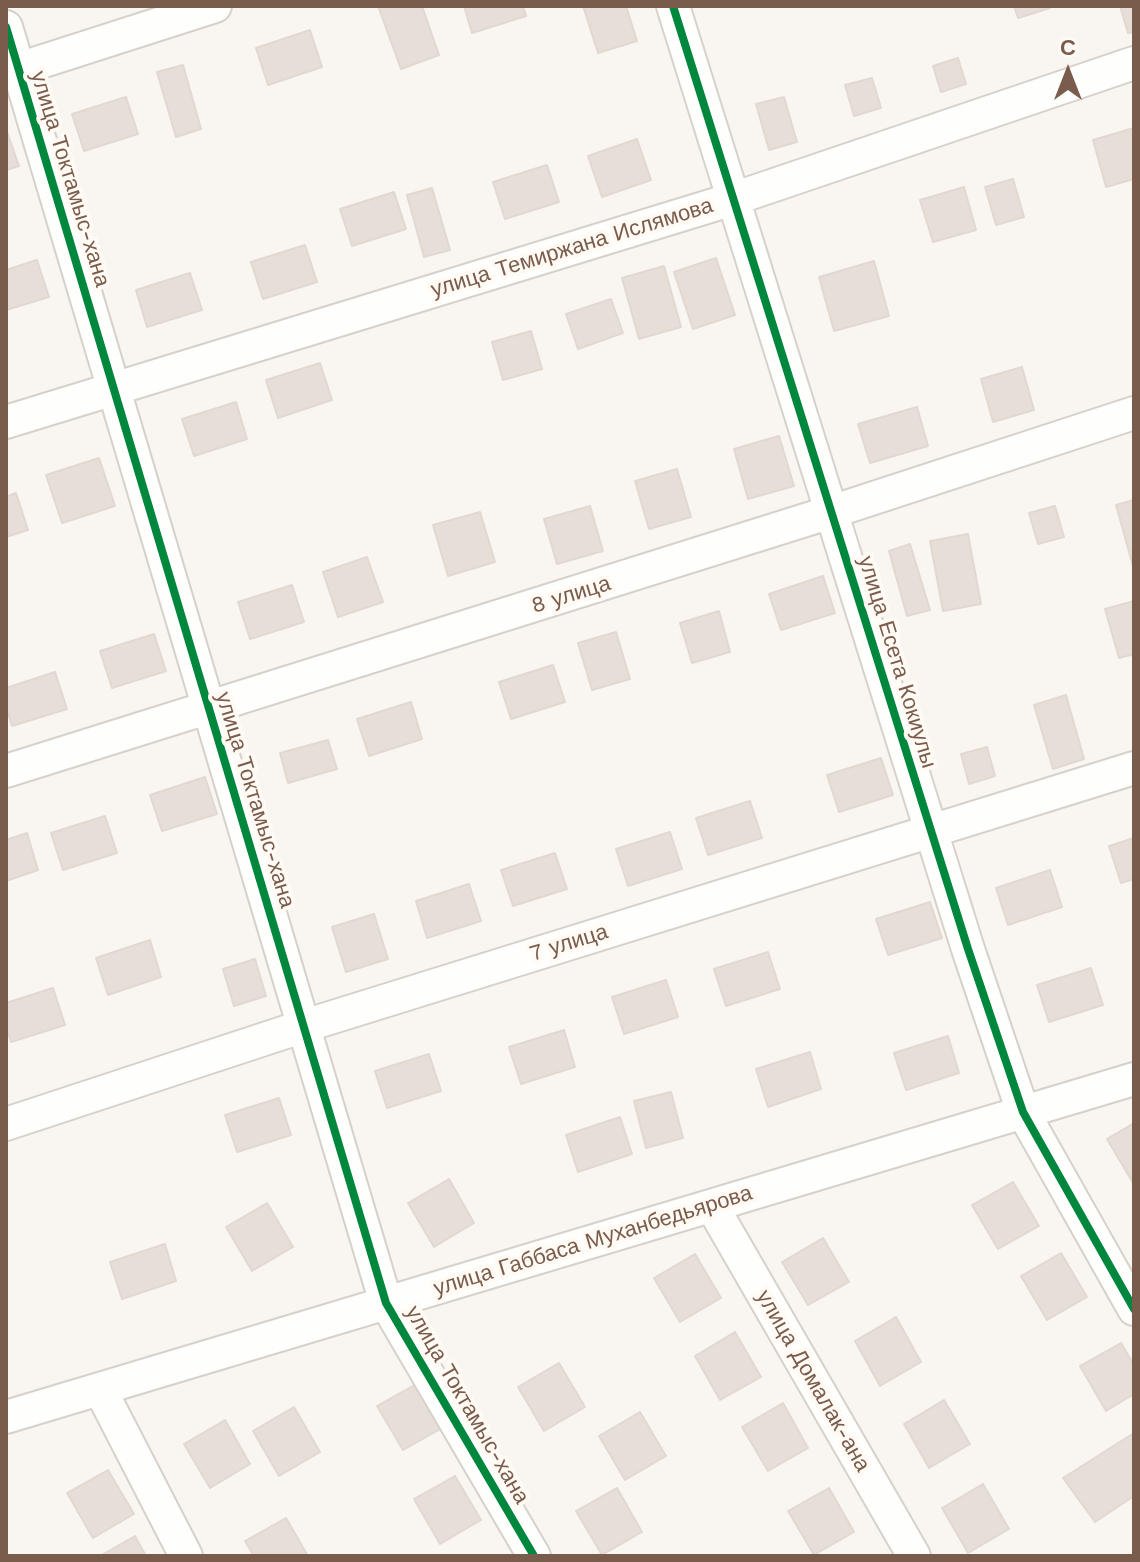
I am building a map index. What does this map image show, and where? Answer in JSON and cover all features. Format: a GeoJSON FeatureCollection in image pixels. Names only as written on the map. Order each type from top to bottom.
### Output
{"type":"FeatureCollection","features":[{"type":"Feature","properties":{"kind":"street"},"geometry":{"type":"LineString","coordinates":[[12,71],[215,6]]}},
{"type":"Feature","properties":{"kind":"street","name":"улица Есета Кокиулы"},"geometry":{"type":"LineString","coordinates":[[673,6],[931,830],[1023,1112],[1134,1309]]}},
{"type":"Feature","properties":{"kind":"street","name":"улица Токтамыс-хана"},"geometry":{"type":"LineString","coordinates":[[6,27],[12,71],[113,388],[386,1303],[534,1556]]}},
{"type":"Feature","properties":{"kind":"street","name":"улица Темиржана Ислямова"},"geometry":{"type":"LineString","coordinates":[[6,422],[733,199],[1134,63]]}},
{"type":"Feature","properties":{"kind":"street","name":"8 улица"},"geometry":{"type":"LineString","coordinates":[[6,771],[831,512],[1134,413]]}},
{"type":"Feature","properties":{"kind":"street","name":"7 улица"},"geometry":{"type":"LineString","coordinates":[[6,1124],[304,1026],[1134,768]]}},
{"type":"Feature","properties":{"kind":"street","name":"улица Габбаса Муханбедьярова"},"geometry":{"type":"LineString","coordinates":[[6,1417],[1134,1079]]}},
{"type":"Feature","properties":{"kind":"street","name":"улица Домалак-ана"},"geometry":{"type":"LineString","coordinates":[[712,1206],[914,1556]]}},
{"type":"Feature","properties":{"kind":"street"},"geometry":{"type":"LineString","coordinates":[[100,1389],[186,1556]]}},
{"type":"Feature","properties":{"kind":"building"},"geometry":{"type":"Polygon","coordinates":[[[378,6],[422,6],[439,55],[401,69],[378,6]]]}},
{"type":"Feature","properties":{"kind":"building"},"geometry":{"type":"Polygon","coordinates":[[[464,6],[523,6],[526,16],[472,33],[464,6]]]}},
{"type":"Feature","properties":{"kind":"building"},"geometry":{"type":"Polygon","coordinates":[[[583,6],[626,6],[637,41],[598,53],[583,6]]]}},
{"type":"Feature","properties":{"kind":"building"},"geometry":{"type":"Polygon","coordinates":[[[1014,6],[1050,6],[1050,8],[1018,18],[1014,6]]]}},
{"type":"Feature","properties":{"kind":"building"},"geometry":{"type":"Polygon","coordinates":[[[1120,6],[1134,6],[1134,32],[1128,33],[1120,6]]]}},
{"type":"Feature","properties":{"kind":"building"},"geometry":{"type":"Polygon","coordinates":[[[310,30],[322,67],[268,85],[256,48],[310,30]]]}},
{"type":"Feature","properties":{"kind":"building"},"geometry":{"type":"Polygon","coordinates":[[[958,58],[966,84],[941,92],[933,66],[958,58]]]}},
{"type":"Feature","properties":{"kind":"building"},"geometry":{"type":"Polygon","coordinates":[[[183,65],[201,129],[176,137],[157,72],[183,65]]]}},
{"type":"Feature","properties":{"kind":"building"},"geometry":{"type":"Polygon","coordinates":[[[872,78],[881,108],[854,116],[845,85],[872,78]]]}},
{"type":"Feature","properties":{"kind":"building"},"geometry":{"type":"Polygon","coordinates":[[[126,97],[138,134],[84,151],[72,114],[126,97]]]}},
{"type":"Feature","properties":{"kind":"building"},"geometry":{"type":"Polygon","coordinates":[[[784,97],[797,142],[769,150],[756,104],[784,97]]]}},
{"type":"Feature","properties":{"kind":"building"},"geometry":{"type":"Polygon","coordinates":[[[1134,128],[1134,179],[1106,187],[1093,140],[1134,128]]]}},
{"type":"Feature","properties":{"kind":"building"},"geometry":{"type":"Polygon","coordinates":[[[6,129],[19,166],[6,170],[6,129]]]}},
{"type":"Feature","properties":{"kind":"building"},"geometry":{"type":"Polygon","coordinates":[[[637,139],[651,180],[602,197],[588,156],[637,139]]]}},
{"type":"Feature","properties":{"kind":"building"},"geometry":{"type":"Polygon","coordinates":[[[547,165],[559,202],[505,219],[493,182],[547,165]]]}},
{"type":"Feature","properties":{"kind":"building"},"geometry":{"type":"Polygon","coordinates":[[[1013,179],[1024,217],[996,225],[985,187],[1013,179]]]}},
{"type":"Feature","properties":{"kind":"building"},"geometry":{"type":"Polygon","coordinates":[[[964,187],[976,230],[933,242],[920,200],[964,187]]]}},
{"type":"Feature","properties":{"kind":"building"},"geometry":{"type":"Polygon","coordinates":[[[432,188],[450,250],[424,257],[407,195],[432,188]]]}},
{"type":"Feature","properties":{"kind":"building"},"geometry":{"type":"Polygon","coordinates":[[[394,192],[406,229],[352,246],[340,209],[394,192]]]}},
{"type":"Feature","properties":{"kind":"building"},"geometry":{"type":"Polygon","coordinates":[[[305,245],[317,282],[263,299],[251,262],[305,245]]]}},
{"type":"Feature","properties":{"kind":"building"},"geometry":{"type":"Polygon","coordinates":[[[716,258],[735,315],[693,329],[674,272],[716,258]]]}},
{"type":"Feature","properties":{"kind":"building"},"geometry":{"type":"Polygon","coordinates":[[[37,260],[49,297],[6,310],[6,270],[37,260]]]}},
{"type":"Feature","properties":{"kind":"building"},"geometry":{"type":"Polygon","coordinates":[[[874,261],[889,316],[834,331],[819,277],[874,261]]]}},
{"type":"Feature","properties":{"kind":"building"},"geometry":{"type":"Polygon","coordinates":[[[664,266],[681,327],[639,339],[622,278],[664,266]]]}},
{"type":"Feature","properties":{"kind":"building"},"geometry":{"type":"Polygon","coordinates":[[[190,273],[202,310],[147,327],[136,290],[190,273]]]}},
{"type":"Feature","properties":{"kind":"building"},"geometry":{"type":"Polygon","coordinates":[[[611,299],[623,333],[578,349],[566,314],[611,299]]]}},
{"type":"Feature","properties":{"kind":"building"},"geometry":{"type":"Polygon","coordinates":[[[531,331],[542,369],[503,380],[492,342],[531,331]]]}},
{"type":"Feature","properties":{"kind":"building"},"geometry":{"type":"Polygon","coordinates":[[[320,363],[332,400],[278,418],[266,380],[320,363]]]}},
{"type":"Feature","properties":{"kind":"building"},"geometry":{"type":"Polygon","coordinates":[[[1022,367],[1034,410],[993,422],[981,379],[1022,367]]]}},
{"type":"Feature","properties":{"kind":"building"},"geometry":{"type":"Polygon","coordinates":[[[236,402],[247,439],[194,456],[182,419],[236,402]]]}},
{"type":"Feature","properties":{"kind":"building"},"geometry":{"type":"Polygon","coordinates":[[[917,407],[928,446],[870,463],[858,424],[917,407]]]}},
{"type":"Feature","properties":{"kind":"building"},"geometry":{"type":"Polygon","coordinates":[[[779,436],[794,486],[748,499],[734,449],[779,436]]]}},
{"type":"Feature","properties":{"kind":"building"},"geometry":{"type":"Polygon","coordinates":[[[99,458],[115,506],[62,523],[46,475],[99,458]]]}},
{"type":"Feature","properties":{"kind":"building"},"geometry":{"type":"Polygon","coordinates":[[[677,469],[691,517],[649,529],[635,481],[677,469]]]}},
{"type":"Feature","properties":{"kind":"building"},"geometry":{"type":"Polygon","coordinates":[[[16,493],[28,530],[6,537],[6,497],[16,493]]]}},
{"type":"Feature","properties":{"kind":"building"},"geometry":{"type":"Polygon","coordinates":[[[1134,500],[1134,566],[1133,566],[1116,505],[1134,500]]]}},
{"type":"Feature","properties":{"kind":"building"},"geometry":{"type":"Polygon","coordinates":[[[590,506],[603,551],[557,564],[544,519],[590,506]]]}},
{"type":"Feature","properties":{"kind":"building"},"geometry":{"type":"Polygon","coordinates":[[[1055,506],[1064,537],[1038,544],[1029,513],[1055,506]]]}},
{"type":"Feature","properties":{"kind":"building"},"geometry":{"type":"Polygon","coordinates":[[[480,512],[495,562],[448,576],[433,525],[480,512]]]}},
{"type":"Feature","properties":{"kind":"building"},"geometry":{"type":"Polygon","coordinates":[[[968,534],[981,604],[943,611],[930,541],[968,534]]]}},
{"type":"Feature","properties":{"kind":"building"},"geometry":{"type":"Polygon","coordinates":[[[910,544],[930,610],[907,616],[889,551],[910,544]]]}},
{"type":"Feature","properties":{"kind":"building"},"geometry":{"type":"Polygon","coordinates":[[[367,557],[383,602],[338,617],[323,572],[367,557]]]}},
{"type":"Feature","properties":{"kind":"building"},"geometry":{"type":"Polygon","coordinates":[[[823,576],[835,613],[781,630],[769,594],[823,576]]]}},
{"type":"Feature","properties":{"kind":"building"},"geometry":{"type":"Polygon","coordinates":[[[292,585],[304,622],[250,639],[238,602],[292,585]]]}},
{"type":"Feature","properties":{"kind":"building"},"geometry":{"type":"Polygon","coordinates":[[[1134,601],[1134,654],[1119,658],[1105,609],[1134,601]]]}},
{"type":"Feature","properties":{"kind":"building"},"geometry":{"type":"Polygon","coordinates":[[[719,611],[730,652],[692,663],[680,623],[719,611]]]}},
{"type":"Feature","properties":{"kind":"building"},"geometry":{"type":"Polygon","coordinates":[[[616,632],[630,679],[592,690],[578,643],[616,632]]]}},
{"type":"Feature","properties":{"kind":"building"},"geometry":{"type":"Polygon","coordinates":[[[154,634],[166,671],[112,688],[100,651],[154,634]]]}},
{"type":"Feature","properties":{"kind":"building"},"geometry":{"type":"Polygon","coordinates":[[[553,665],[565,702],[511,719],[499,682],[553,665]]]}},
{"type":"Feature","properties":{"kind":"building"},"geometry":{"type":"Polygon","coordinates":[[[55,672],[67,709],[12,726],[6,706],[6,688],[55,672]]]}},
{"type":"Feature","properties":{"kind":"building"},"geometry":{"type":"Polygon","coordinates":[[[1066,695],[1084,759],[1053,769],[1034,705],[1066,695]]]}},
{"type":"Feature","properties":{"kind":"building"},"geometry":{"type":"Polygon","coordinates":[[[411,702],[422,739],[369,756],[357,719],[411,702]]]}},
{"type":"Feature","properties":{"kind":"building"},"geometry":{"type":"Polygon","coordinates":[[[328,740],[337,769],[288,783],[280,753],[328,740]]]}},
{"type":"Feature","properties":{"kind":"building"},"geometry":{"type":"Polygon","coordinates":[[[987,747],[995,776],[969,784],[961,754],[987,747]]]}},
{"type":"Feature","properties":{"kind":"building"},"geometry":{"type":"Polygon","coordinates":[[[881,758],[893,795],[839,812],[827,775],[881,758]]]}},
{"type":"Feature","properties":{"kind":"building"},"geometry":{"type":"Polygon","coordinates":[[[205,777],[217,814],[162,831],[150,795],[205,777]]]}},
{"type":"Feature","properties":{"kind":"building"},"geometry":{"type":"Polygon","coordinates":[[[750,801],[762,838],[708,855],[696,818],[750,801]]]}},
{"type":"Feature","properties":{"kind":"building"},"geometry":{"type":"Polygon","coordinates":[[[105,816],[117,853],[63,870],[51,833],[105,816]]]}},
{"type":"Feature","properties":{"kind":"building"},"geometry":{"type":"Polygon","coordinates":[[[670,832],[682,869],[628,886],[616,849],[670,832]]]}},
{"type":"Feature","properties":{"kind":"building"},"geometry":{"type":"Polygon","coordinates":[[[27,833],[38,870],[6,881],[6,840],[27,833]]]}},
{"type":"Feature","properties":{"kind":"building"},"geometry":{"type":"Polygon","coordinates":[[[1134,838],[1134,879],[1121,883],[1109,846],[1134,838]]]}},
{"type":"Feature","properties":{"kind":"building"},"geometry":{"type":"Polygon","coordinates":[[[555,853],[567,889],[513,906],[501,870],[555,853]]]}},
{"type":"Feature","properties":{"kind":"building"},"geometry":{"type":"Polygon","coordinates":[[[1050,870],[1062,907],[1008,925],[996,888],[1050,870]]]}},
{"type":"Feature","properties":{"kind":"building"},"geometry":{"type":"Polygon","coordinates":[[[469,884],[481,921],[427,938],[416,901],[469,884]]]}},
{"type":"Feature","properties":{"kind":"building"},"geometry":{"type":"Polygon","coordinates":[[[930,902],[942,938],[888,955],[876,919],[930,902]]]}},
{"type":"Feature","properties":{"kind":"building"},"geometry":{"type":"Polygon","coordinates":[[[374,914],[388,959],[346,972],[332,927],[374,914]]]}},
{"type":"Feature","properties":{"kind":"building"},"geometry":{"type":"Polygon","coordinates":[[[150,940],[161,977],[108,995],[96,958],[150,940]]]}},
{"type":"Feature","properties":{"kind":"building"},"geometry":{"type":"Polygon","coordinates":[[[768,952],[780,989],[726,1006],[714,969],[768,952]]]}},
{"type":"Feature","properties":{"kind":"building"},"geometry":{"type":"Polygon","coordinates":[[[255,959],[266,996],[234,1006],[223,969],[255,959]]]}},
{"type":"Feature","properties":{"kind":"building"},"geometry":{"type":"Polygon","coordinates":[[[1091,968],[1103,1005],[1049,1022],[1037,985],[1091,968]]]}},
{"type":"Feature","properties":{"kind":"building"},"geometry":{"type":"Polygon","coordinates":[[[666,980],[678,1017],[624,1034],[612,997],[666,980]]]}},
{"type":"Feature","properties":{"kind":"building"},"geometry":{"type":"Polygon","coordinates":[[[53,988],[65,1025],[11,1042],[6,1026],[6,1003],[53,988]]]}},
{"type":"Feature","properties":{"kind":"building"},"geometry":{"type":"Polygon","coordinates":[[[564,1030],[575,1067],[521,1084],[509,1047],[564,1030]]]}},
{"type":"Feature","properties":{"kind":"building"},"geometry":{"type":"Polygon","coordinates":[[[948,1036],[959,1073],[906,1090],[894,1053],[948,1036]]]}},
{"type":"Feature","properties":{"kind":"building"},"geometry":{"type":"Polygon","coordinates":[[[810,1052],[821,1089],[768,1107],[756,1069],[810,1052]]]}},
{"type":"Feature","properties":{"kind":"building"},"geometry":{"type":"Polygon","coordinates":[[[429,1054],[441,1091],[387,1108],[375,1071],[429,1054]]]}},
{"type":"Feature","properties":{"kind":"building"},"geometry":{"type":"Polygon","coordinates":[[[671,1092],[683,1138],[646,1148],[634,1101],[671,1092]]]}},
{"type":"Feature","properties":{"kind":"building"},"geometry":{"type":"Polygon","coordinates":[[[279,1098],[291,1135],[237,1152],[225,1115],[279,1098]]]}},
{"type":"Feature","properties":{"kind":"building"},"geometry":{"type":"Polygon","coordinates":[[[620,1117],[632,1154],[578,1172],[566,1135],[620,1117]]]}},
{"type":"Feature","properties":{"kind":"building"},"geometry":{"type":"Polygon","coordinates":[[[1134,1123],[1134,1182],[1133,1183],[1107,1139],[1134,1123]]]}},
{"type":"Feature","properties":{"kind":"building"},"geometry":{"type":"Polygon","coordinates":[[[449,1179],[474,1223],[434,1247],[408,1203],[449,1179]]]}},
{"type":"Feature","properties":{"kind":"building"},"geometry":{"type":"Polygon","coordinates":[[[1013,1182],[1039,1226],[998,1249],[972,1205],[1013,1182]]]}},
{"type":"Feature","properties":{"kind":"building"},"geometry":{"type":"Polygon","coordinates":[[[267,1203],[293,1247],[252,1271],[226,1227],[267,1203]]]}},
{"type":"Feature","properties":{"kind":"building"},"geometry":{"type":"Polygon","coordinates":[[[823,1238],[849,1282],[808,1305],[782,1262],[823,1238]]]}},
{"type":"Feature","properties":{"kind":"building"},"geometry":{"type":"Polygon","coordinates":[[[165,1244],[176,1281],[122,1299],[110,1262],[165,1244]]]}},
{"type":"Feature","properties":{"kind":"building"},"geometry":{"type":"Polygon","coordinates":[[[1061,1253],[1087,1297],[1047,1320],[1021,1276],[1061,1253]]]}},
{"type":"Feature","properties":{"kind":"building"},"geometry":{"type":"Polygon","coordinates":[[[695,1254],[721,1298],[680,1322],[654,1278],[695,1254]]]}},
{"type":"Feature","properties":{"kind":"building"},"geometry":{"type":"Polygon","coordinates":[[[896,1317],[921,1362],[880,1386],[855,1341],[896,1317]]]}},
{"type":"Feature","properties":{"kind":"building"},"geometry":{"type":"Polygon","coordinates":[[[735,1332],[761,1377],[720,1400],[695,1356],[735,1332]]]}},
{"type":"Feature","properties":{"kind":"building"},"geometry":{"type":"Polygon","coordinates":[[[1121,1343],[1134,1365],[1134,1394],[1106,1411],[1080,1366],[1121,1343]]]}},
{"type":"Feature","properties":{"kind":"building"},"geometry":{"type":"Polygon","coordinates":[[[559,1363],[585,1407],[544,1431],[518,1387],[559,1363]]]}},
{"type":"Feature","properties":{"kind":"building"},"geometry":{"type":"Polygon","coordinates":[[[418,1383],[444,1427],[403,1450],[377,1406],[418,1383]]]}},
{"type":"Feature","properties":{"kind":"building"},"geometry":{"type":"Polygon","coordinates":[[[944,1400],[970,1444],[929,1468],[904,1424],[944,1400]]]}},
{"type":"Feature","properties":{"kind":"building"},"geometry":{"type":"Polygon","coordinates":[[[783,1403],[808,1448],[768,1471],[742,1427],[783,1403]]]}},
{"type":"Feature","properties":{"kind":"building"},"geometry":{"type":"Polygon","coordinates":[[[294,1407],[320,1452],[279,1476],[253,1431],[294,1407]]]}},
{"type":"Feature","properties":{"kind":"building"},"geometry":{"type":"Polygon","coordinates":[[[640,1412],[666,1456],[625,1480],[599,1436],[640,1412]]]}},
{"type":"Feature","properties":{"kind":"building"},"geometry":{"type":"Polygon","coordinates":[[[225,1420],[250,1464],[210,1488],[184,1444],[225,1420]]]}},
{"type":"Feature","properties":{"kind":"building"},"geometry":{"type":"Polygon","coordinates":[[[1134,1433],[1134,1496],[1095,1522],[1063,1478],[1134,1433]]]}},
{"type":"Feature","properties":{"kind":"building"},"geometry":{"type":"Polygon","coordinates":[[[108,1470],[134,1514],[93,1538],[67,1493],[108,1470]]]}},
{"type":"Feature","properties":{"kind":"building"},"geometry":{"type":"Polygon","coordinates":[[[455,1476],[481,1520],[440,1544],[414,1499],[455,1476]]]}},
{"type":"Feature","properties":{"kind":"building"},"geometry":{"type":"Polygon","coordinates":[[[983,1484],[1009,1529],[968,1553],[942,1508],[983,1484]]]}},
{"type":"Feature","properties":{"kind":"building"},"geometry":{"type":"Polygon","coordinates":[[[617,1488],[642,1532],[602,1555],[576,1511],[617,1488]]]}},
{"type":"Feature","properties":{"kind":"building"},"geometry":{"type":"Polygon","coordinates":[[[829,1488],[854,1532],[814,1555],[788,1511],[829,1488]]]}},
{"type":"Feature","properties":{"kind":"building"},"geometry":{"type":"Polygon","coordinates":[[[286,1518],[308,1556],[254,1556],[245,1541],[286,1518]]]}},
{"type":"Feature","properties":{"kind":"building"},"geometry":{"type":"Polygon","coordinates":[[[135,1536],[146,1556],[100,1556],[135,1536]]]}},
{"type":"Feature","properties":{"kind":"cycle path"},"geometry":{"type":"LineString","coordinates":[[673,6],[968,949],[1023,1112],[1134,1309]]}},
{"type":"Feature","properties":{"kind":"cycle path"},"geometry":{"type":"LineString","coordinates":[[6,27],[386,1303],[534,1556]]}}]}
